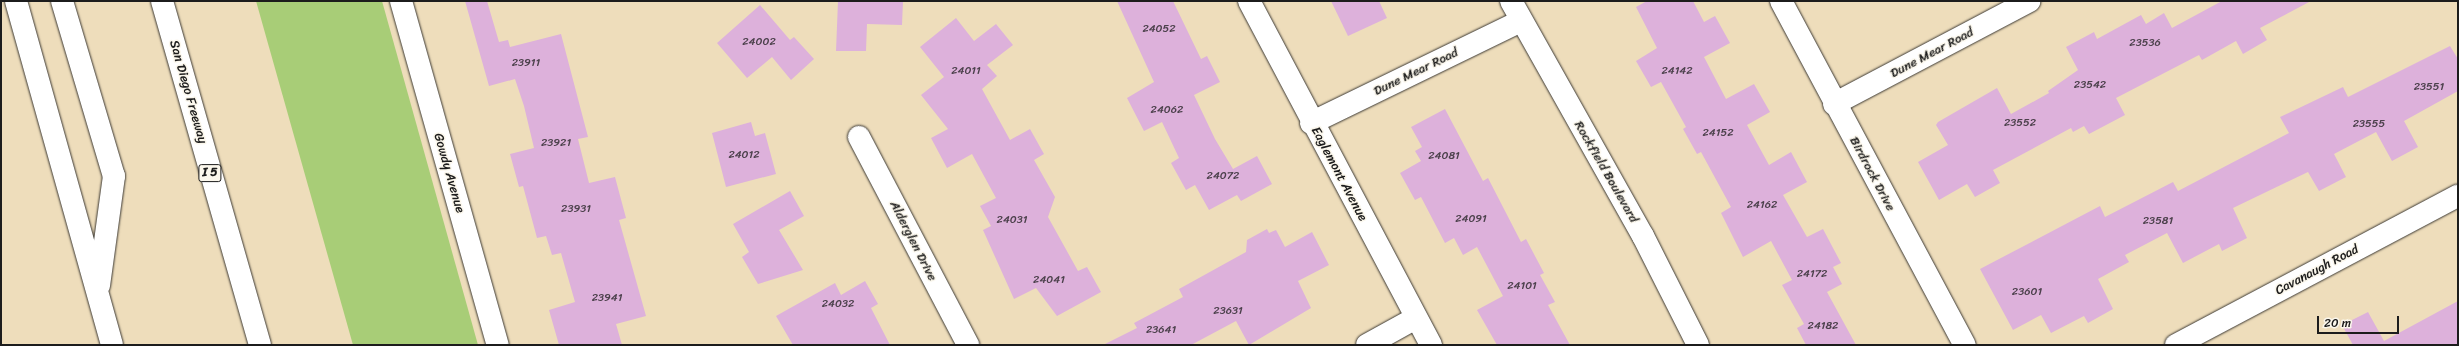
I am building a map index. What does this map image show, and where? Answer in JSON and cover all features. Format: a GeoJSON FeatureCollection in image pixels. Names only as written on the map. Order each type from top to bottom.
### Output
{"type":"FeatureCollection","features":[{"type":"Feature","properties":{"kind":"main road"},"geometry":{"type":"LineString","coordinates":[[16,1],[112,345]]}},
{"type":"Feature","properties":{"kind":"main road"},"geometry":{"type":"LineString","coordinates":[[62,1],[114,176],[98,294]]}},
{"type":"Feature","properties":{"kind":"main road","name":"San Diego Freeway"},"geometry":{"type":"LineString","coordinates":[[162,1],[260,345]]}},
{"type":"Feature","properties":{"kind":"main road","name":"Gowdy Avenue"},"geometry":{"type":"LineString","coordinates":[[401,1],[498,345]]}},
{"type":"Feature","properties":{"kind":"main road","name":"Eaglemont Avenue"},"geometry":{"type":"LineString","coordinates":[[1249,1],[1311,123],[1431,345]]}},
{"type":"Feature","properties":{"kind":"main road","name":"Rockfield Boulevard"},"geometry":{"type":"LineString","coordinates":[[1511,1],[1643,236],[1698,345]]}},
{"type":"Feature","properties":{"kind":"main road","name":"Birdrock Drive"},"geometry":{"type":"LineString","coordinates":[[1781,1],[1834,104],[1965,345]]}},
{"type":"Feature","properties":{"kind":"main road","name":"Dune Mear Road"},"geometry":{"type":"LineString","coordinates":[[1834,104],[2029,1]]}},
{"type":"Feature","properties":{"kind":"main road","name":"Dune Mear Road"},"geometry":{"type":"LineString","coordinates":[[1311,123],[1521,21]]}},
{"type":"Feature","properties":{"kind":"main road","name":"Alderglen Drive"},"geometry":{"type":"LineString","coordinates":[[859,137],[968,345]]}},
{"type":"Feature","properties":{"kind":"main road","name":"Cavanaugh Road"},"geometry":{"type":"LineString","coordinates":[[2176,345],[2458,196]]}},
{"type":"Feature","properties":{"kind":"main road"},"geometry":{"type":"LineString","coordinates":[[1367,345],[1416,318]]}},
{"type":"Feature","properties":{"kind":"green space"},"geometry":{"type":"Polygon","coordinates":[[[256,1],[382,1],[478,345],[353,345],[256,1]]]}},
{"type":"Feature","properties":{"kind":"building"},"geometry":{"type":"Polygon","coordinates":[[[465,1],[487,1],[499,42],[508,40],[510,47],[561,34],[588,137],[578,139],[589,183],[615,177],[626,218],[619,220],[646,316],[616,324],[622,345],[559,345],[549,310],[575,302],[561,253],[552,255],[546,236],[537,238],[523,186],[519,187],[510,154],[534,148],[524,106],[515,79],[489,86],[465,1]]]}},
{"type":"Feature","properties":{"kind":"building"},"geometry":{"type":"Polygon","coordinates":[[[838,1],[903,1],[902,25],[867,24],[866,51],[836,51],[838,1]]]}},
{"type":"Feature","properties":{"kind":"building"},"geometry":{"type":"Polygon","coordinates":[[[1117,1],[1173,1],[1201,59],[1207,56],[1220,82],[1194,95],[1215,139],[1233,169],[1257,156],[1272,184],[1241,201],[1237,195],[1209,210],[1195,185],[1186,190],[1171,163],[1179,158],[1162,122],[1144,131],[1127,98],[1154,82],[1117,1]]]}},
{"type":"Feature","properties":{"kind":"building"},"geometry":{"type":"Polygon","coordinates":[[[1331,1],[1379,1],[1387,18],[1348,36],[1331,1]]]}},
{"type":"Feature","properties":{"kind":"building"},"geometry":{"type":"Polygon","coordinates":[[[1647,1],[1693,1],[1704,22],[1715,16],[1730,43],[1704,57],[1726,99],[1754,84],[1770,112],[1747,125],[1769,165],[1791,152],[1807,182],[1783,195],[1807,237],[1823,229],[1841,263],[1833,267],[1842,284],[1827,292],[1856,345],[1806,345],[1797,328],[1804,324],[1782,285],[1792,280],[1771,241],[1743,257],[1721,213],[1731,207],[1701,152],[1697,154],[1683,129],[1686,127],[1661,82],[1651,87],[1636,61],[1657,48],[1636,7],[1647,1]]]}},
{"type":"Feature","properties":{"kind":"building"},"geometry":{"type":"Polygon","coordinates":[[[2222,1],[2311,1],[2260,28],[2267,40],[2243,54],[2236,41],[2202,60],[2199,55],[2116,98],[2125,115],[2089,134],[2084,126],[2073,132],[2071,128],[1993,170],[2000,183],[1975,197],[1967,184],[1939,200],[1918,162],[1948,145],[1936,125],[1938,122],[1997,88],[2011,114],[2049,93],[2048,91],[2078,70],[2066,47],[2094,32],[2097,39],[2141,15],[2146,24],[2164,13],[2172,28],[2222,1]]]}},
{"type":"Feature","properties":{"kind":"building"},"geometry":{"type":"Polygon","coordinates":[[[760,5],[790,40],[794,37],[814,59],[791,80],[772,57],[747,78],[717,43],[760,5]]]}},
{"type":"Feature","properties":{"kind":"building"},"geometry":{"type":"Polygon","coordinates":[[[956,18],[974,41],[996,24],[1013,45],[987,65],[997,76],[982,89],[1010,140],[1030,129],[1044,154],[1034,160],[1055,197],[1048,217],[1078,271],[1087,267],[1101,292],[1057,316],[1036,288],[1014,299],[983,230],[991,226],[980,206],[996,198],[972,154],[947,168],[931,138],[948,129],[921,95],[944,77],[920,47],[956,18]]]}},
{"type":"Feature","properties":{"kind":"building"},"geometry":{"type":"Polygon","coordinates":[[[2450,46],[2458,59],[2458,91],[2404,121],[2418,147],[2392,161],[2376,132],[2334,154],[2346,177],[2319,191],[2308,172],[2233,208],[2247,238],[2222,251],[2219,244],[2183,263],[2167,233],[2125,255],[2129,262],[2098,279],[2113,309],[2088,323],[2084,316],[2051,333],[2041,315],[2013,330],[1980,269],[2100,206],[2105,217],[2173,182],[2178,191],[2289,133],[2280,117],[2343,87],[2348,97],[2450,46]]]}},
{"type":"Feature","properties":{"kind":"building"},"geometry":{"type":"Polygon","coordinates":[[[1445,109],[1483,181],[1488,178],[1521,242],[1526,239],[1544,273],[1540,275],[1555,302],[1548,305],[1570,345],[1497,345],[1477,310],[1503,296],[1477,247],[1463,255],[1454,238],[1445,243],[1421,197],[1415,200],[1400,173],[1421,161],[1415,151],[1422,147],[1411,127],[1445,109]]]}},
{"type":"Feature","properties":{"kind":"building"},"geometry":{"type":"Polygon","coordinates":[[[751,122],[755,136],[765,133],[776,174],[726,187],[712,133],[751,122]]]}},
{"type":"Feature","properties":{"kind":"building"},"geometry":{"type":"Polygon","coordinates":[[[790,191],[804,216],[779,230],[803,270],[758,284],[742,257],[749,252],[733,224],[790,191]]]}},
{"type":"Feature","properties":{"kind":"building"},"geometry":{"type":"Polygon","coordinates":[[[1267,229],[1269,233],[1276,230],[1285,247],[1312,232],[1329,265],[1298,281],[1311,308],[1249,345],[1236,321],[1191,345],[1103,345],[1137,328],[1134,323],[1183,297],[1179,289],[1246,252],[1247,240],[1267,229]]]}},
{"type":"Feature","properties":{"kind":"building"},"geometry":{"type":"Polygon","coordinates":[[[865,281],[878,304],[871,308],[890,345],[793,345],[776,316],[835,283],[841,295],[865,281]]]}},
{"type":"Feature","properties":{"kind":"building"},"geometry":{"type":"Polygon","coordinates":[[[2458,301],[2458,345],[2353,345],[2342,325],[2368,312],[2384,341],[2458,301]]]}}]}
